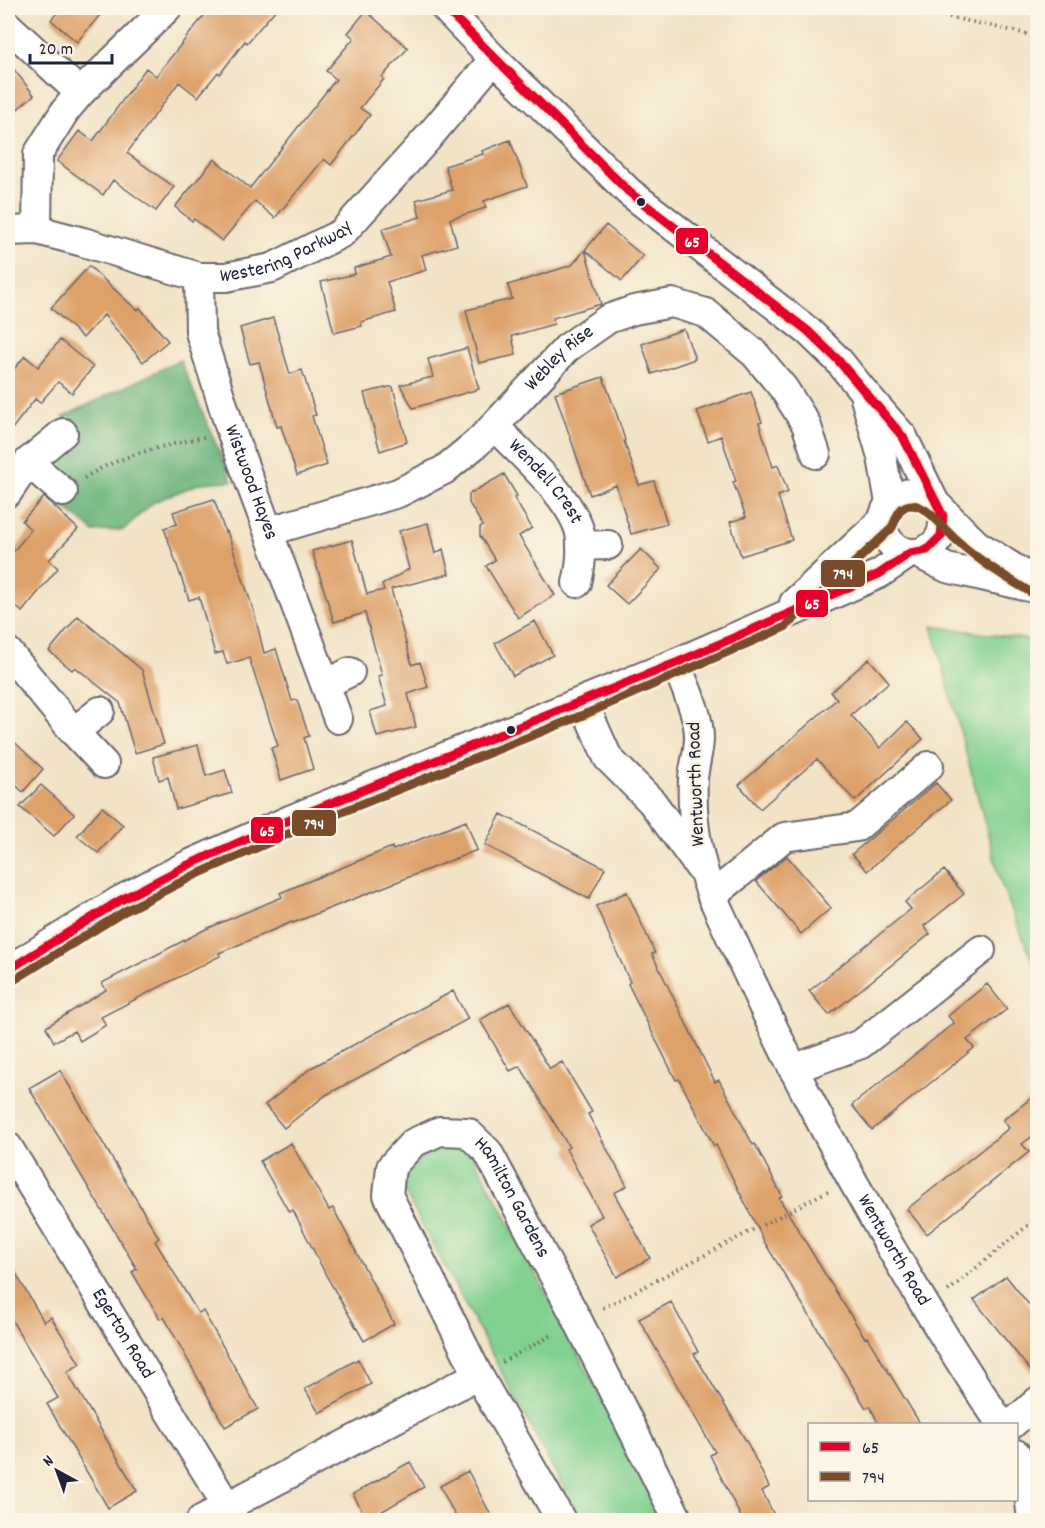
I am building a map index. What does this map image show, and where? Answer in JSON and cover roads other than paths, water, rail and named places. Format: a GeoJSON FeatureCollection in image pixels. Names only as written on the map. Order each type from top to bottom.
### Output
{"type":"FeatureCollection","features":[{"type":"Feature","properties":{"kind":"street"},"geometry":{"type":"LineString","coordinates":[[36,230],[38,154],[65,111],[80,93],[167,8]]}},
{"type":"Feature","properties":{"kind":"street"},"geometry":{"type":"LineString","coordinates":[[8,970],[119,901],[188,865],[292,819],[676,663],[879,574],[914,553],[935,544],[940,536],[943,516],[903,436],[862,391],[838,360],[808,331],[629,192],[445,8]]}},
{"type":"Feature","properties":{"kind":"street"},"geometry":{"type":"LineString","coordinates":[[8,26],[80,93]]}},
{"type":"Feature","properties":{"kind":"street","name":"Westering Parkway"},"geometry":{"type":"LineString","coordinates":[[8,231],[36,230],[84,242],[200,278],[226,277],[272,268],[342,233],[427,139],[494,59]]}},
{"type":"Feature","properties":{"kind":"street","name":"Wistwood Hayes"},"geometry":{"type":"LineString","coordinates":[[200,278],[200,332],[231,431],[270,531],[338,678],[338,719]]}},
{"type":"Feature","properties":{"kind":"street","name":"Webley Rise"},"geometry":{"type":"LineString","coordinates":[[270,531],[398,494],[444,470],[477,443],[567,348],[608,320],[634,310],[672,303],[706,313],[755,354],[784,389],[806,424],[816,454]]}},
{"type":"Feature","properties":{"kind":"street"},"geometry":{"type":"LineString","coordinates":[[862,391],[882,457],[886,512],[884,532],[890,542],[899,550],[914,553],[947,568],[1038,589]]}},
{"type":"Feature","properties":{"kind":"street","name":"Wendell Crest"},"geometry":{"type":"LineString","coordinates":[[494,426],[560,494],[579,531],[595,546],[582,561],[577,583]]}},
{"type":"Feature","properties":{"kind":"street"},"geometry":{"type":"LineString","coordinates":[[8,492],[28,462],[63,433]]}},
{"type":"Feature","properties":{"kind":"street"},"geometry":{"type":"LineString","coordinates":[[28,462],[63,492]]}},
{"type":"Feature","properties":{"kind":"street"},"geometry":{"type":"LineString","coordinates":[[779,617],[886,512],[899,496],[911,493],[923,494],[937,504],[976,543],[1038,583]]}},
{"type":"Feature","properties":{"kind":"street"},"geometry":{"type":"LineString","coordinates":[[8,652],[74,732],[104,764]]}},
{"type":"Feature","properties":{"kind":"street","name":"Wentworth Road"},"geometry":{"type":"LineString","coordinates":[[676,663],[695,713],[699,738],[693,778],[694,819],[707,884]]}},
{"type":"Feature","properties":{"kind":"street","name":"Wentworth Road"},"geometry":{"type":"LineString","coordinates":[[583,702],[608,758],[652,802],[707,884],[794,1070],[927,1309],[1000,1423]]}},
{"type":"Feature","properties":{"kind":"street"},"geometry":{"type":"LineString","coordinates":[[74,732],[100,711]]}},
{"type":"Feature","properties":{"kind":"street"},"geometry":{"type":"LineString","coordinates":[[707,884],[784,837],[857,827],[929,765]]}},
{"type":"Feature","properties":{"kind":"street"},"geometry":{"type":"LineString","coordinates":[[794,1070],[861,1044],[981,950]]}},
{"type":"Feature","properties":{"kind":"street","name":"Hamilton Gardens"},"geometry":{"type":"LineString","coordinates":[[561,1521],[478,1375],[388,1195],[391,1167],[413,1143],[440,1131],[467,1132],[488,1152],[578,1321],[676,1516],[674,1521]]}},
{"type":"Feature","properties":{"kind":"street","name":"Egerton Road"},"geometry":{"type":"LineString","coordinates":[[8,1147],[231,1513]]}},
{"type":"Feature","properties":{"kind":"street"},"geometry":{"type":"LineString","coordinates":[[201,1521],[231,1513],[478,1375]]}},
{"type":"Feature","properties":{"kind":"street"},"geometry":{"type":"LineString","coordinates":[[1014,1423],[1038,1401]]}},
{"type":"Feature","properties":{"kind":"street"},"geometry":{"type":"LineString","coordinates":[[1018,1457],[1029,1494],[1032,1521]]}}]}
